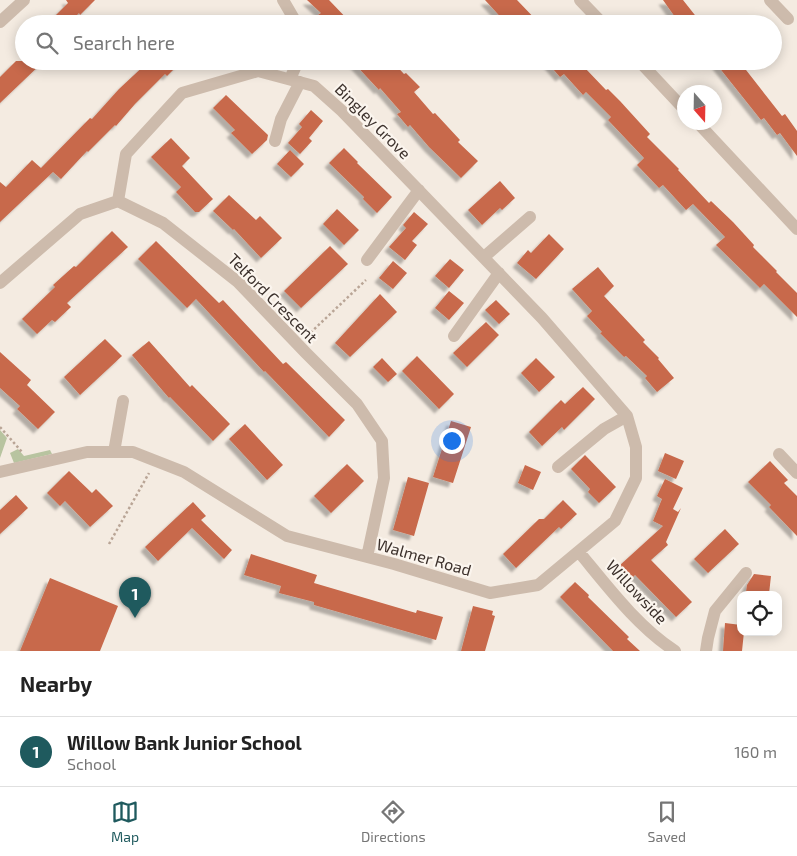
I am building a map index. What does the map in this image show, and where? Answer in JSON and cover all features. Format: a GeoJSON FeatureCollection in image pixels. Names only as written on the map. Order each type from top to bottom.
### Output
{"type":"FeatureCollection","features":[{"type":"Feature","properties":{"kind":"street"},"geometry":{"type":"LineString","coordinates":[[0,22],[24,0]]}},
{"type":"Feature","properties":{"kind":"street"},"geometry":{"type":"LineString","coordinates":[[283,0],[292,15]]}},
{"type":"Feature","properties":{"kind":"street"},"geometry":{"type":"LineString","coordinates":[[580,0],[594,15]]}},
{"type":"Feature","properties":{"kind":"street"},"geometry":{"type":"LineString","coordinates":[[770,0],[788,19]]}},
{"type":"Feature","properties":{"kind":"street","name":"Bingley Grove"},"geometry":{"type":"LineString","coordinates":[[118,201],[126,154],[182,93],[258,70],[314,86],[342,111],[542,318]]}},
{"type":"Feature","properties":{"kind":"street"},"geometry":{"type":"LineString","coordinates":[[276,141],[297,70]]}},
{"type":"Feature","properties":{"kind":"street"},"geometry":{"type":"LineString","coordinates":[[647,70],[677,102]]}},
{"type":"Feature","properties":{"kind":"street"},"geometry":{"type":"LineString","coordinates":[[704,130],[797,229]]}},
{"type":"Feature","properties":{"kind":"street"},"geometry":{"type":"LineString","coordinates":[[367,260],[419,190]]}},
{"type":"Feature","properties":{"kind":"street"},"geometry":{"type":"LineString","coordinates":[[0,283],[80,214],[118,201]]}},
{"type":"Feature","properties":{"kind":"street","name":"Telford Crescent"},"geometry":{"type":"LineString","coordinates":[[118,201],[163,222],[238,282],[357,404],[382,441],[384,478],[367,557]]}},
{"type":"Feature","properties":{"kind":"street"},"geometry":{"type":"LineString","coordinates":[[484,257],[530,218]]}},
{"type":"Feature","properties":{"kind":"street"},"geometry":{"type":"LineString","coordinates":[[454,336],[499,273]]}},
{"type":"Feature","properties":{"kind":"street","name":"Walmer Road"},"geometry":{"type":"LineString","coordinates":[[0,472],[87,452],[132,452],[184,472],[286,536],[394,564],[490,592],[538,585],[615,521],[636,478],[636,447],[627,416],[542,318]]}},
{"type":"Feature","properties":{"kind":"street"},"geometry":{"type":"LineString","coordinates":[[114,452],[123,401]]}},
{"type":"Feature","properties":{"kind":"street"},"geometry":{"type":"LineString","coordinates":[[558,467],[604,429],[627,416]]}},
{"type":"Feature","properties":{"kind":"street"},"geometry":{"type":"LineString","coordinates":[[779,454],[797,473]]}},
{"type":"Feature","properties":{"kind":"street","name":"Willowside"},"geometry":{"type":"LineString","coordinates":[[579,552],[617,598],[660,641],[675,651]]}},
{"type":"Feature","properties":{"kind":"street"},"geometry":{"type":"LineString","coordinates":[[706,651],[715,611],[746,573]]}},
{"type":"Feature","properties":{"kind":"path"},"geometry":{"type":"LineString","coordinates":[[298,345],[366,280]]}},
{"type":"Feature","properties":{"kind":"path"},"geometry":{"type":"LineString","coordinates":[[0,427],[34,464]]}},
{"type":"Feature","properties":{"kind":"path"},"geometry":{"type":"LineString","coordinates":[[109,544],[156,461]]}},
{"type":"Feature","properties":{"kind":"green space"},"geometry":{"type":"Polygon","coordinates":[[[0,430],[7,438],[0,458],[0,430]]]}},
{"type":"Feature","properties":{"kind":"green space"},"geometry":{"type":"Polygon","coordinates":[[[18,449],[24,456],[50,450],[52,454],[14,463],[10,453],[18,449]]]}},
{"type":"Feature","properties":{"kind":"building"},"geometry":{"type":"Polygon","coordinates":[[[66,0],[95,0],[80,15],[79,13],[77,15],[56,15],[68,3],[66,0]]]}},
{"type":"Feature","properties":{"kind":"building"},"geometry":{"type":"Polygon","coordinates":[[[307,0],[329,0],[343,15],[318,15],[321,13],[307,0]]]}},
{"type":"Feature","properties":{"kind":"building"},"geometry":{"type":"Polygon","coordinates":[[[485,0],[517,0],[531,15],[499,15],[485,0]]]}},
{"type":"Feature","properties":{"kind":"building"},"geometry":{"type":"Polygon","coordinates":[[[663,0],[683,0],[695,15],[674,15],[663,0]]]}},
{"type":"Feature","properties":{"kind":"building"},"geometry":{"type":"Polygon","coordinates":[[[15,62],[15,70],[35,70],[0,103],[0,77],[15,62]]]}},
{"type":"Feature","properties":{"kind":"building"},"geometry":{"type":"Polygon","coordinates":[[[139,70],[173,70],[167,76],[165,74],[116,126],[87,151],[61,179],[53,172],[0,222],[0,182],[6,187],[32,160],[41,168],[90,118],[92,119],[139,70]]]}},
{"type":"Feature","properties":{"kind":"building"},"geometry":{"type":"Polygon","coordinates":[[[360,70],[400,70],[404,74],[406,73],[420,87],[414,92],[433,114],[435,113],[460,140],[458,142],[478,161],[461,178],[429,147],[410,125],[408,127],[397,114],[401,112],[380,88],[379,90],[360,70]]]}},
{"type":"Feature","properties":{"kind":"building"},"geometry":{"type":"Polygon","coordinates":[[[554,70],[587,70],[606,90],[608,89],[620,101],[650,134],[647,137],[709,203],[711,201],[733,222],[754,245],[753,247],[797,293],[797,317],[764,284],[760,288],[716,245],[725,237],[693,204],[686,210],[663,185],[659,188],[637,165],[644,158],[608,120],[611,117],[586,92],[583,95],[564,74],[560,77],[554,70]]]}},
{"type":"Feature","properties":{"kind":"building"},"geometry":{"type":"Polygon","coordinates":[[[721,70],[746,70],[782,116],[785,114],[797,131],[797,156],[780,133],[777,135],[764,118],[761,120],[721,70]]]}},
{"type":"Feature","properties":{"kind":"building"},"geometry":{"type":"Polygon","coordinates":[[[226,95],[268,135],[267,140],[252,154],[231,133],[235,130],[213,108],[226,95]]]}},
{"type":"Feature","properties":{"kind":"building"},"geometry":{"type":"Polygon","coordinates":[[[311,110],[323,121],[309,138],[312,141],[300,154],[288,143],[302,127],[299,124],[311,110]]]}},
{"type":"Feature","properties":{"kind":"building"},"geometry":{"type":"Polygon","coordinates":[[[171,138],[190,158],[182,166],[213,199],[199,212],[195,212],[176,192],[181,187],[151,157],[171,138]]]}},
{"type":"Feature","properties":{"kind":"building"},"geometry":{"type":"Polygon","coordinates":[[[344,148],[392,197],[377,213],[363,199],[364,197],[329,163],[344,148]]]}},
{"type":"Feature","properties":{"kind":"building"},"geometry":{"type":"Polygon","coordinates":[[[290,150],[304,164],[291,177],[277,164],[290,150]]]}},
{"type":"Feature","properties":{"kind":"building"},"geometry":{"type":"Polygon","coordinates":[[[500,181],[515,198],[502,210],[500,208],[482,225],[468,210],[500,181]]]}},
{"type":"Feature","properties":{"kind":"building"},"geometry":{"type":"Polygon","coordinates":[[[229,195],[256,220],[260,216],[282,238],[261,258],[234,229],[213,211],[229,195]]]}},
{"type":"Feature","properties":{"kind":"building"},"geometry":{"type":"Polygon","coordinates":[[[337,209],[359,230],[344,245],[323,224],[337,209]]]}},
{"type":"Feature","properties":{"kind":"building"},"geometry":{"type":"Polygon","coordinates":[[[414,212],[428,224],[412,241],[417,245],[405,260],[389,247],[406,228],[403,225],[414,212]]]}},
{"type":"Feature","properties":{"kind":"building"},"geometry":{"type":"Polygon","coordinates":[[[112,231],[128,247],[67,303],[71,307],[55,322],[52,320],[37,334],[22,319],[55,287],[53,285],[74,266],[76,267],[112,231]]]}},
{"type":"Feature","properties":{"kind":"building"},"geometry":{"type":"Polygon","coordinates":[[[549,234],[564,249],[536,279],[517,263],[528,250],[531,253],[549,234]]]}},
{"type":"Feature","properties":{"kind":"building"},"geometry":{"type":"Polygon","coordinates":[[[156,241],[219,303],[223,300],[283,364],[286,362],[345,420],[329,437],[264,372],[196,299],[187,308],[138,259],[156,241]]]}},
{"type":"Feature","properties":{"kind":"building"},"geometry":{"type":"Polygon","coordinates":[[[330,246],[348,264],[301,308],[284,291],[330,246]]]}},
{"type":"Feature","properties":{"kind":"building"},"geometry":{"type":"Polygon","coordinates":[[[450,259],[464,270],[449,288],[435,276],[450,259]]]}},
{"type":"Feature","properties":{"kind":"building"},"geometry":{"type":"Polygon","coordinates":[[[393,261],[407,273],[393,289],[379,278],[393,261]]]}},
{"type":"Feature","properties":{"kind":"building"},"geometry":{"type":"Polygon","coordinates":[[[598,267],[614,286],[604,296],[645,340],[643,342],[659,358],[674,378],[657,392],[645,378],[647,376],[626,356],[624,357],[600,333],[602,332],[587,316],[592,311],[572,289],[598,267]]]}},
{"type":"Feature","properties":{"kind":"building"},"geometry":{"type":"Polygon","coordinates":[[[449,291],[464,303],[449,320],[435,308],[449,291]]]}},
{"type":"Feature","properties":{"kind":"building"},"geometry":{"type":"Polygon","coordinates":[[[380,294],[397,312],[350,357],[335,343],[380,294]]]}},
{"type":"Feature","properties":{"kind":"building"},"geometry":{"type":"Polygon","coordinates":[[[496,300],[510,314],[499,324],[485,310],[496,300]]]}},
{"type":"Feature","properties":{"kind":"building"},"geometry":{"type":"Polygon","coordinates":[[[486,322],[499,335],[467,367],[453,353],[486,322]]]}},
{"type":"Feature","properties":{"kind":"building"},"geometry":{"type":"Polygon","coordinates":[[[105,339],[122,356],[80,395],[64,377],[105,339]]]}},
{"type":"Feature","properties":{"kind":"building"},"geometry":{"type":"Polygon","coordinates":[[[149,341],[190,387],[192,385],[230,424],[213,441],[169,398],[132,355],[149,341]]]}},
{"type":"Feature","properties":{"kind":"building"},"geometry":{"type":"Polygon","coordinates":[[[0,352],[31,380],[27,385],[55,412],[38,429],[17,409],[20,406],[0,388],[0,352]]]}},
{"type":"Feature","properties":{"kind":"building"},"geometry":{"type":"Polygon","coordinates":[[[417,356],[454,394],[439,409],[402,371],[417,356]]]}},
{"type":"Feature","properties":{"kind":"building"},"geometry":{"type":"Polygon","coordinates":[[[382,358],[397,374],[388,382],[373,367],[382,358]]]}},
{"type":"Feature","properties":{"kind":"building"},"geometry":{"type":"Polygon","coordinates":[[[536,358],[555,377],[539,392],[521,373],[536,358]]]}},
{"type":"Feature","properties":{"kind":"building"},"geometry":{"type":"Polygon","coordinates":[[[583,387],[595,399],[564,430],[562,427],[542,446],[529,432],[561,400],[565,404],[583,387]]]}},
{"type":"Feature","properties":{"kind":"building"},"geometry":{"type":"Polygon","coordinates":[[[451,421],[471,427],[453,483],[433,477],[451,421]]]}},
{"type":"Feature","properties":{"kind":"building"},"geometry":{"type":"Polygon","coordinates":[[[245,424],[283,465],[267,480],[229,439],[245,424]]]}},
{"type":"Feature","properties":{"kind":"building"},"geometry":{"type":"Polygon","coordinates":[[[665,453],[684,461],[676,479],[658,471],[665,453]]]}},
{"type":"Feature","properties":{"kind":"building"},"geometry":{"type":"Polygon","coordinates":[[[585,455],[616,487],[599,503],[588,492],[590,489],[571,469],[585,455]]]}},
{"type":"Feature","properties":{"kind":"building"},"geometry":{"type":"Polygon","coordinates":[[[770,461],[788,480],[784,483],[797,496],[797,536],[769,507],[771,505],[748,482],[770,461]]]}},
{"type":"Feature","properties":{"kind":"building"},"geometry":{"type":"Polygon","coordinates":[[[347,464],[364,481],[331,513],[314,496],[347,464]]]}},
{"type":"Feature","properties":{"kind":"building"},"geometry":{"type":"Polygon","coordinates":[[[525,465],[541,472],[533,490],[518,483],[525,465]]]}},
{"type":"Feature","properties":{"kind":"building"},"geometry":{"type":"Polygon","coordinates":[[[69,471],[92,493],[96,489],[113,506],[90,527],[65,501],[60,506],[47,493],[69,471]]]}},
{"type":"Feature","properties":{"kind":"building"},"geometry":{"type":"Polygon","coordinates":[[[408,477],[429,483],[414,536],[393,530],[408,477]]]}},
{"type":"Feature","properties":{"kind":"building"},"geometry":{"type":"Polygon","coordinates":[[[665,479],[683,488],[673,509],[678,512],[681,508],[666,542],[668,545],[651,560],[692,602],[676,617],[635,575],[631,579],[619,566],[663,526],[653,521],[662,499],[657,496],[665,479]]]}},
{"type":"Feature","properties":{"kind":"building"},"geometry":{"type":"Polygon","coordinates":[[[16,495],[28,508],[0,534],[0,510],[16,495]]]}},
{"type":"Feature","properties":{"kind":"building"},"geometry":{"type":"Polygon","coordinates":[[[563,500],[577,514],[561,529],[559,527],[516,568],[503,554],[539,519],[544,519],[563,500]]]}},
{"type":"Feature","properties":{"kind":"building"},"geometry":{"type":"Polygon","coordinates":[[[193,502],[206,516],[201,520],[232,550],[224,559],[192,528],[158,561],[145,547],[193,502]]]}},
{"type":"Feature","properties":{"kind":"building"},"geometry":{"type":"Polygon","coordinates":[[[725,529],[739,544],[708,573],[694,559],[725,529]]]}},
{"type":"Feature","properties":{"kind":"building"},"geometry":{"type":"Polygon","coordinates":[[[251,554],[317,575],[314,583],[416,613],[417,610],[443,617],[436,640],[279,593],[281,586],[244,575],[251,554]]]}},
{"type":"Feature","properties":{"kind":"building"},"geometry":{"type":"Polygon","coordinates":[[[754,574],[771,576],[769,591],[746,591],[747,585],[754,574]]]}},
{"type":"Feature","properties":{"kind":"building"},"geometry":{"type":"Polygon","coordinates":[[[50,578],[118,606],[100,651],[20,651],[50,578]]]}},
{"type":"Feature","properties":{"kind":"building"},"geometry":{"type":"Polygon","coordinates":[[[575,582],[629,637],[627,639],[640,651],[613,651],[560,597],[575,582]]]}},
{"type":"Feature","properties":{"kind":"building"},"geometry":{"type":"Polygon","coordinates":[[[473,606],[493,611],[492,615],[495,616],[485,651],[461,651],[473,606]]]}},
{"type":"Feature","properties":{"kind":"building"},"geometry":{"type":"Polygon","coordinates":[[[725,623],[737,624],[737,636],[744,636],[742,651],[723,651],[725,623]]]}},
{"type":"Feature","properties":{"kind":"place","name":"Willow Bank Junior School"},"geometry":{"type":"Point","coordinates":[135,618]}}]}
